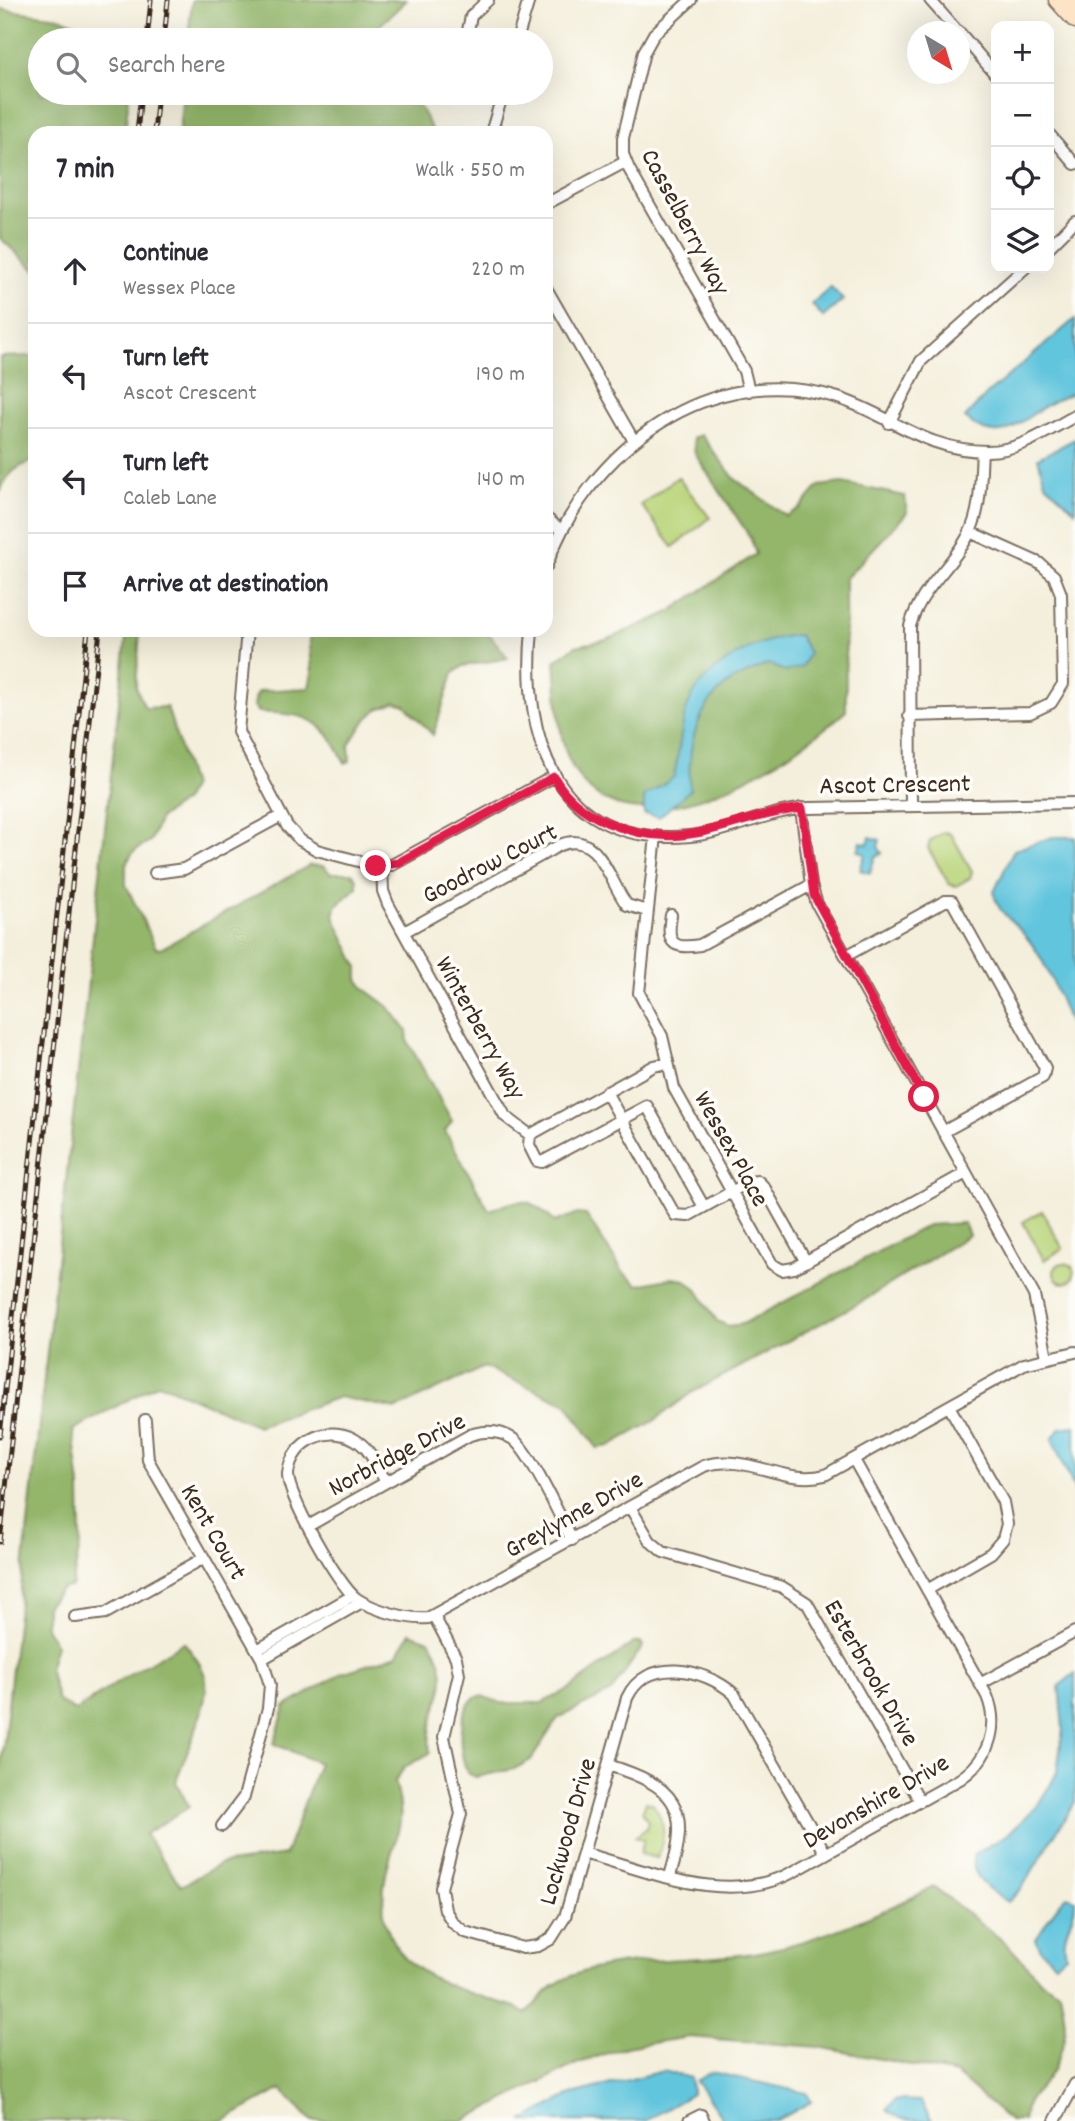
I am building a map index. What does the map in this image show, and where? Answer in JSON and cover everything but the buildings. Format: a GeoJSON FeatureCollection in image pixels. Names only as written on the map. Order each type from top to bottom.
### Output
{"type":"FeatureCollection","features":[{"type":"Feature","properties":{"kind":"street"},"geometry":{"type":"LineString","coordinates":[[468,28],[469,20],[488,0]]}},
{"type":"Feature","properties":{"kind":"street"},"geometry":{"type":"LineString","coordinates":[[520,28],[528,0]]}},
{"type":"Feature","properties":{"kind":"street","name":"Casselberry Way"},"geometry":{"type":"LineString","coordinates":[[691,0],[658,29],[646,46],[623,135],[625,162],[744,371],[749,391]]}},
{"type":"Feature","properties":{"kind":"street"},"geometry":{"type":"LineString","coordinates":[[1057,0],[1075,20]]}},
{"type":"Feature","properties":{"kind":"street"},"geometry":{"type":"LineString","coordinates":[[935,2],[950,21]]}},
{"type":"Feature","properties":{"kind":"street"},"geometry":{"type":"LineString","coordinates":[[970,45],[991,69]]}},
{"type":"Feature","properties":{"kind":"street"},"geometry":{"type":"LineString","coordinates":[[493,126],[499,105]]}},
{"type":"Feature","properties":{"kind":"street"},"geometry":{"type":"LineString","coordinates":[[1054,140],[1075,164]]}},
{"type":"Feature","properties":{"kind":"street"},"geometry":{"type":"LineString","coordinates":[[553,200],[625,162]]}},
{"type":"Feature","properties":{"kind":"street"},"geometry":{"type":"LineString","coordinates":[[1054,242],[1075,221]]}},
{"type":"Feature","properties":{"kind":"street"},"geometry":{"type":"LineString","coordinates":[[888,423],[922,360],[1019,273]]}},
{"type":"Feature","properties":{"kind":"street"},"geometry":{"type":"LineString","coordinates":[[553,300],[634,441]]}},
{"type":"Feature","properties":{"kind":"street"},"geometry":{"type":"LineString","coordinates":[[553,550],[561,530],[592,481],[634,441],[687,408],[719,396],[788,388],[826,394],[933,441],[982,451],[1024,443],[1075,416]]}},
{"type":"Feature","properties":{"kind":"street"},"geometry":{"type":"LineString","coordinates":[[911,806],[908,645],[912,616],[924,594],[970,532],[977,510],[982,451]]}},
{"type":"Feature","properties":{"kind":"street"},"geometry":{"type":"LineString","coordinates":[[553,524],[561,530]]}},
{"type":"Feature","properties":{"kind":"street"},"geometry":{"type":"LineString","coordinates":[[909,716],[1030,713],[1054,701],[1063,684],[1061,598],[1054,576],[1036,561],[970,532]]}},
{"type":"Feature","properties":{"kind":"street"},"geometry":{"type":"LineString","coordinates":[[246,637],[238,732],[281,816],[294,835],[310,847],[382,866],[402,861],[554,777]]}},
{"type":"Feature","properties":{"kind":"street","name":"Ascot Crescent"},"geometry":{"type":"LineString","coordinates":[[532,637],[532,696],[541,740],[554,777],[566,794],[586,812],[621,827],[656,836],[705,834],[802,808],[1075,803]]}},
{"type":"Feature","properties":{"kind":"street"},"geometry":{"type":"LineString","coordinates":[[802,808],[811,885],[817,904],[1034,1295],[1047,1357]]}},
{"type":"Feature","properties":{"kind":"street"},"geometry":{"type":"LineString","coordinates":[[155,873],[184,869],[281,816]]}},
{"type":"Feature","properties":{"kind":"street","name":"Wessex Place"},"geometry":{"type":"LineString","coordinates":[[656,836],[638,988],[663,1037],[673,1085],[772,1264],[787,1270],[806,1262],[966,1173]]}},
{"type":"Feature","properties":{"kind":"street","name":"Goodrow Court"},"geometry":{"type":"LineString","coordinates":[[404,932],[560,845],[572,842],[584,844],[596,852],[627,905],[647,911]]}},
{"type":"Feature","properties":{"kind":"street","name":"Winterberry Way"},"geometry":{"type":"LineString","coordinates":[[382,866],[385,897],[505,1116],[530,1135],[654,1066],[667,1063]]}},
{"type":"Feature","properties":{"kind":"street"},"geometry":{"type":"LineString","coordinates":[[671,915],[668,934],[672,942],[680,946],[700,946],[811,885]]}},
{"type":"Feature","properties":{"kind":"street"},"geometry":{"type":"LineString","coordinates":[[846,956],[946,900],[953,902],[967,927],[1046,1072],[1042,1077],[943,1132]]}},
{"type":"Feature","properties":{"kind":"street"},"geometry":{"type":"LineString","coordinates":[[606,1092],[673,1213],[685,1217],[751,1181],[762,1184],[806,1262]]}},
{"type":"Feature","properties":{"kind":"street"},"geometry":{"type":"LineString","coordinates":[[530,1135],[530,1147],[537,1161],[542,1162],[645,1105],[649,1107],[704,1207]]}},
{"type":"Feature","properties":{"kind":"street","name":"Greylynne Drive"},"geometry":{"type":"LineString","coordinates":[[434,1616],[701,1468],[716,1463],[741,1463],[805,1478],[829,1473],[1024,1364],[1075,1352]]}},
{"type":"Feature","properties":{"kind":"street"},"geometry":{"type":"LineString","coordinates":[[927,1590],[991,1553],[1003,1539],[1007,1524],[1003,1502],[948,1406]]}},
{"type":"Feature","properties":{"kind":"street","name":"Kent Court"},"geometry":{"type":"LineString","coordinates":[[145,1420],[147,1458],[259,1654],[270,1685],[268,1709],[244,1797],[222,1826]]}},
{"type":"Feature","properties":{"kind":"street","name":"Norbridge Drive"},"geometry":{"type":"LineString","coordinates":[[310,1525],[470,1435],[485,1431],[513,1439],[523,1450],[572,1540]]}},
{"type":"Feature","properties":{"kind":"street"},"geometry":{"type":"LineString","coordinates":[[386,1482],[368,1451],[355,1439],[334,1433],[312,1438],[295,1453],[288,1474],[291,1492],[343,1584],[357,1599],[414,1618],[434,1616]]}},
{"type":"Feature","properties":{"kind":"street","name":"Devonshire Drive"},"geometry":{"type":"LineString","coordinates":[[583,1853],[717,1887],[749,1887],[779,1879],[920,1801],[969,1772],[986,1750],[992,1718],[981,1684],[854,1460]]}},
{"type":"Feature","properties":{"kind":"street","name":"Esterbrook Drive"},"geometry":{"type":"LineString","coordinates":[[630,1507],[650,1541],[663,1552],[786,1588],[807,1603],[920,1801]]}},
{"type":"Feature","properties":{"kind":"street"},"geometry":{"type":"LineString","coordinates":[[75,1617],[106,1613],[204,1558]]}},
{"type":"Feature","properties":{"kind":"street"},"geometry":{"type":"LineString","coordinates":[[259,1654],[357,1599]]}},
{"type":"Feature","properties":{"kind":"street","name":"Lockwood Drive"},"geometry":{"type":"LineString","coordinates":[[434,1616],[456,1658],[459,1674],[444,1737],[461,1814],[442,1888],[442,1903],[448,1917],[461,1930],[519,1948],[541,1944],[551,1939],[563,1924],[627,1698],[643,1677],[657,1671],[672,1670],[715,1682],[729,1690],[740,1702],[826,1854]]}},
{"type":"Feature","properties":{"kind":"street"},"geometry":{"type":"LineString","coordinates":[[981,1684],[1075,1632]]}},
{"type":"Feature","properties":{"kind":"street"},"geometry":{"type":"LineString","coordinates":[[608,1765],[651,1780],[674,1805],[681,1838],[670,1876]]}},
{"type":"Feature","properties":{"kind":"street"},"geometry":{"type":"LineString","coordinates":[[1055,2121],[1075,2084]]}},
{"type":"Feature","properties":{"kind":"street"},"geometry":{"type":"LineString","coordinates":[[690,2121],[701,2115],[704,2121]]}},
{"type":"Feature","properties":{"kind":"green space"},"geometry":{"type":"Polygon","coordinates":[[[192,0],[407,0],[377,28],[189,28],[192,0]]]}},
{"type":"Feature","properties":{"kind":"green space"},"geometry":{"type":"Polygon","coordinates":[[[0,9],[59,17],[85,28],[28,28],[28,105],[128,105],[126,126],[28,126],[28,264],[0,238],[0,9]]]}},
{"type":"Feature","properties":{"kind":"green space"},"geometry":{"type":"Polygon","coordinates":[[[182,105],[419,105],[430,126],[180,126],[182,105]]]}},
{"type":"Feature","properties":{"kind":"green space"},"geometry":{"type":"Polygon","coordinates":[[[28,356],[28,464],[13,472],[0,493],[0,357],[28,356]]]}},
{"type":"Feature","properties":{"kind":"green space"},"geometry":{"type":"Polygon","coordinates":[[[701,435],[735,479],[786,516],[800,508],[819,486],[842,483],[905,496],[907,513],[845,579],[846,711],[787,755],[749,778],[708,796],[668,807],[630,808],[597,795],[572,766],[560,728],[555,661],[576,646],[606,640],[666,614],[756,554],[750,537],[695,454],[693,438],[701,435]]]}},
{"type":"Feature","properties":{"kind":"green space"},"geometry":{"type":"Polygon","coordinates":[[[678,477],[710,518],[673,547],[641,505],[678,477]]]}},
{"type":"Feature","properties":{"kind":"green space"},"geometry":{"type":"Polygon","coordinates":[[[126,637],[140,637],[136,687],[145,708],[167,707],[192,786],[184,801],[160,818],[151,840],[133,852],[126,864],[126,885],[156,948],[162,948],[310,865],[324,866],[330,873],[352,873],[357,879],[357,887],[336,906],[334,917],[358,967],[358,979],[365,989],[388,1006],[407,1031],[408,1042],[452,1121],[445,1131],[489,1210],[510,1203],[525,1202],[538,1207],[555,1222],[576,1214],[586,1215],[623,1272],[638,1285],[672,1278],[685,1280],[696,1288],[717,1321],[728,1326],[743,1324],[928,1225],[964,1223],[969,1235],[863,1301],[691,1393],[654,1421],[609,1446],[597,1448],[567,1404],[484,1367],[396,1409],[339,1397],[258,1426],[159,1383],[73,1430],[80,1487],[81,1540],[72,1586],[62,1589],[46,1606],[46,1627],[56,1645],[49,1669],[58,1701],[76,1711],[114,1684],[184,1642],[203,1670],[206,1681],[204,1704],[176,1782],[189,1807],[145,1834],[181,1886],[220,1864],[285,1855],[319,1763],[274,1744],[285,1707],[342,1673],[397,1655],[410,1633],[430,1640],[443,1673],[442,1685],[432,1722],[430,1753],[405,1767],[395,1781],[400,1819],[386,1874],[383,1906],[388,1932],[400,1952],[417,1968],[439,1981],[516,2007],[526,2014],[556,1984],[582,1972],[631,1963],[736,1956],[783,1947],[849,1925],[934,1887],[1007,1944],[1042,1982],[1060,1992],[1065,2022],[1064,2040],[1053,2070],[1028,2102],[1023,2120],[1010,2121],[956,2074],[819,2047],[689,2037],[626,2047],[576,2064],[463,2121],[312,2121],[281,2089],[223,2121],[0,2121],[0,1777],[126,637]]]}},
{"type":"Feature","properties":{"kind":"green space"},"geometry":{"type":"Polygon","coordinates":[[[309,637],[492,637],[508,658],[463,666],[453,674],[433,735],[405,705],[396,702],[378,709],[366,720],[349,744],[350,761],[345,763],[328,736],[312,721],[302,717],[259,712],[254,706],[256,695],[260,691],[309,688],[312,673],[309,637]]]}},
{"type":"Feature","properties":{"kind":"green space"},"geometry":{"type":"Polygon","coordinates":[[[944,832],[951,834],[972,871],[970,878],[956,886],[949,884],[928,848],[930,841],[944,832]]]}},
{"type":"Feature","properties":{"kind":"green space"},"geometry":{"type":"Polygon","coordinates":[[[1042,1211],[1063,1249],[1044,1260],[1023,1222],[1042,1211]]]}},
{"type":"Feature","properties":{"kind":"green space"},"geometry":{"type":"Polygon","coordinates":[[[1064,1263],[1071,1266],[1074,1273],[1071,1280],[1064,1283],[1057,1280],[1054,1273],[1057,1266],[1064,1263]]]}},
{"type":"Feature","properties":{"kind":"green space"},"geometry":{"type":"Polygon","coordinates":[[[641,1642],[643,1646],[611,1692],[558,1718],[531,1760],[514,1769],[476,1777],[468,1774],[462,1755],[462,1723],[464,1713],[475,1697],[482,1696],[501,1703],[542,1703],[569,1689],[633,1643],[641,1642]]]}},
{"type":"Feature","properties":{"kind":"green space"},"geometry":{"type":"Polygon","coordinates":[[[646,1802],[653,1804],[662,1824],[662,1844],[657,1858],[640,1854],[644,1840],[635,1837],[646,1829],[648,1821],[642,1812],[646,1802]]]}},
{"type":"Feature","properties":{"kind":"water"},"geometry":{"type":"Polygon","coordinates":[[[831,287],[843,300],[823,317],[812,304],[831,287]]]}},
{"type":"Feature","properties":{"kind":"water"},"geometry":{"type":"Polygon","coordinates":[[[1075,319],[1075,392],[999,432],[989,432],[965,418],[987,394],[1075,319]]]}},
{"type":"Feature","properties":{"kind":"water"},"geometry":{"type":"Polygon","coordinates":[[[1075,439],[1075,511],[1045,483],[1038,458],[1075,439]]]}},
{"type":"Feature","properties":{"kind":"water"},"geometry":{"type":"Polygon","coordinates":[[[799,635],[809,653],[802,667],[786,672],[769,664],[735,679],[714,696],[695,733],[690,761],[690,790],[659,817],[644,814],[644,797],[674,777],[686,711],[703,682],[716,669],[748,649],[783,637],[799,635]]]}},
{"type":"Feature","properties":{"kind":"water"},"geometry":{"type":"Polygon","coordinates":[[[870,837],[880,840],[878,847],[882,853],[875,857],[870,873],[860,870],[865,854],[858,851],[861,842],[868,844],[870,837]]]}},
{"type":"Feature","properties":{"kind":"water"},"geometry":{"type":"Polygon","coordinates":[[[1053,837],[1075,837],[1075,1037],[1039,954],[1000,909],[994,892],[1014,850],[1053,837]]]}},
{"type":"Feature","properties":{"kind":"water"},"geometry":{"type":"Polygon","coordinates":[[[1075,1426],[1075,1490],[1052,1439],[1060,1428],[1075,1426]]]}},
{"type":"Feature","properties":{"kind":"water"},"geometry":{"type":"Polygon","coordinates":[[[1075,1673],[1075,1802],[1021,1889],[1008,1902],[982,1883],[973,1863],[974,1855],[1008,1834],[1036,1807],[1051,1784],[1057,1772],[1063,1729],[1059,1686],[1075,1673]]]}},
{"type":"Feature","properties":{"kind":"water"},"geometry":{"type":"Polygon","coordinates":[[[1068,1896],[1075,1900],[1065,1939],[1066,1955],[1055,1963],[1041,1950],[1036,1939],[1068,1896]]]}},
{"type":"Feature","properties":{"kind":"water"},"geometry":{"type":"Polygon","coordinates":[[[663,2071],[691,2078],[692,2094],[645,2121],[522,2121],[572,2094],[663,2071]]]}},
{"type":"Feature","properties":{"kind":"water"},"geometry":{"type":"Polygon","coordinates":[[[711,2072],[807,2093],[811,2102],[776,2121],[724,2121],[696,2081],[711,2072]]]}},
{"type":"Feature","properties":{"kind":"water"},"geometry":{"type":"Polygon","coordinates":[[[895,2100],[920,2101],[932,2121],[906,2120],[895,2116],[887,2109],[895,2100]]]}},
{"type":"Feature","properties":{"kind":"railway"},"geometry":{"type":"LineString","coordinates":[[148,28],[151,0]]}},
{"type":"Feature","properties":{"kind":"railway"},"geometry":{"type":"LineString","coordinates":[[165,28],[168,0]]}},
{"type":"Feature","properties":{"kind":"railway"},"geometry":{"type":"LineString","coordinates":[[138,126],[140,105]]}},
{"type":"Feature","properties":{"kind":"railway"},"geometry":{"type":"LineString","coordinates":[[155,126],[157,105]]}},
{"type":"Feature","properties":{"kind":"railway"},"geometry":{"type":"LineString","coordinates":[[0,1436],[87,637]]}},
{"type":"Feature","properties":{"kind":"railway"},"geometry":{"type":"LineString","coordinates":[[0,1542],[99,637]]}},
{"type":"Feature","properties":{"kind":"route"},"geometry":{"type":"LineString","coordinates":[[376,866],[398,863],[554,777],[572,801],[586,812],[628,830],[659,836],[705,834],[777,812],[802,808],[814,895],[924,1097]]}}]}
